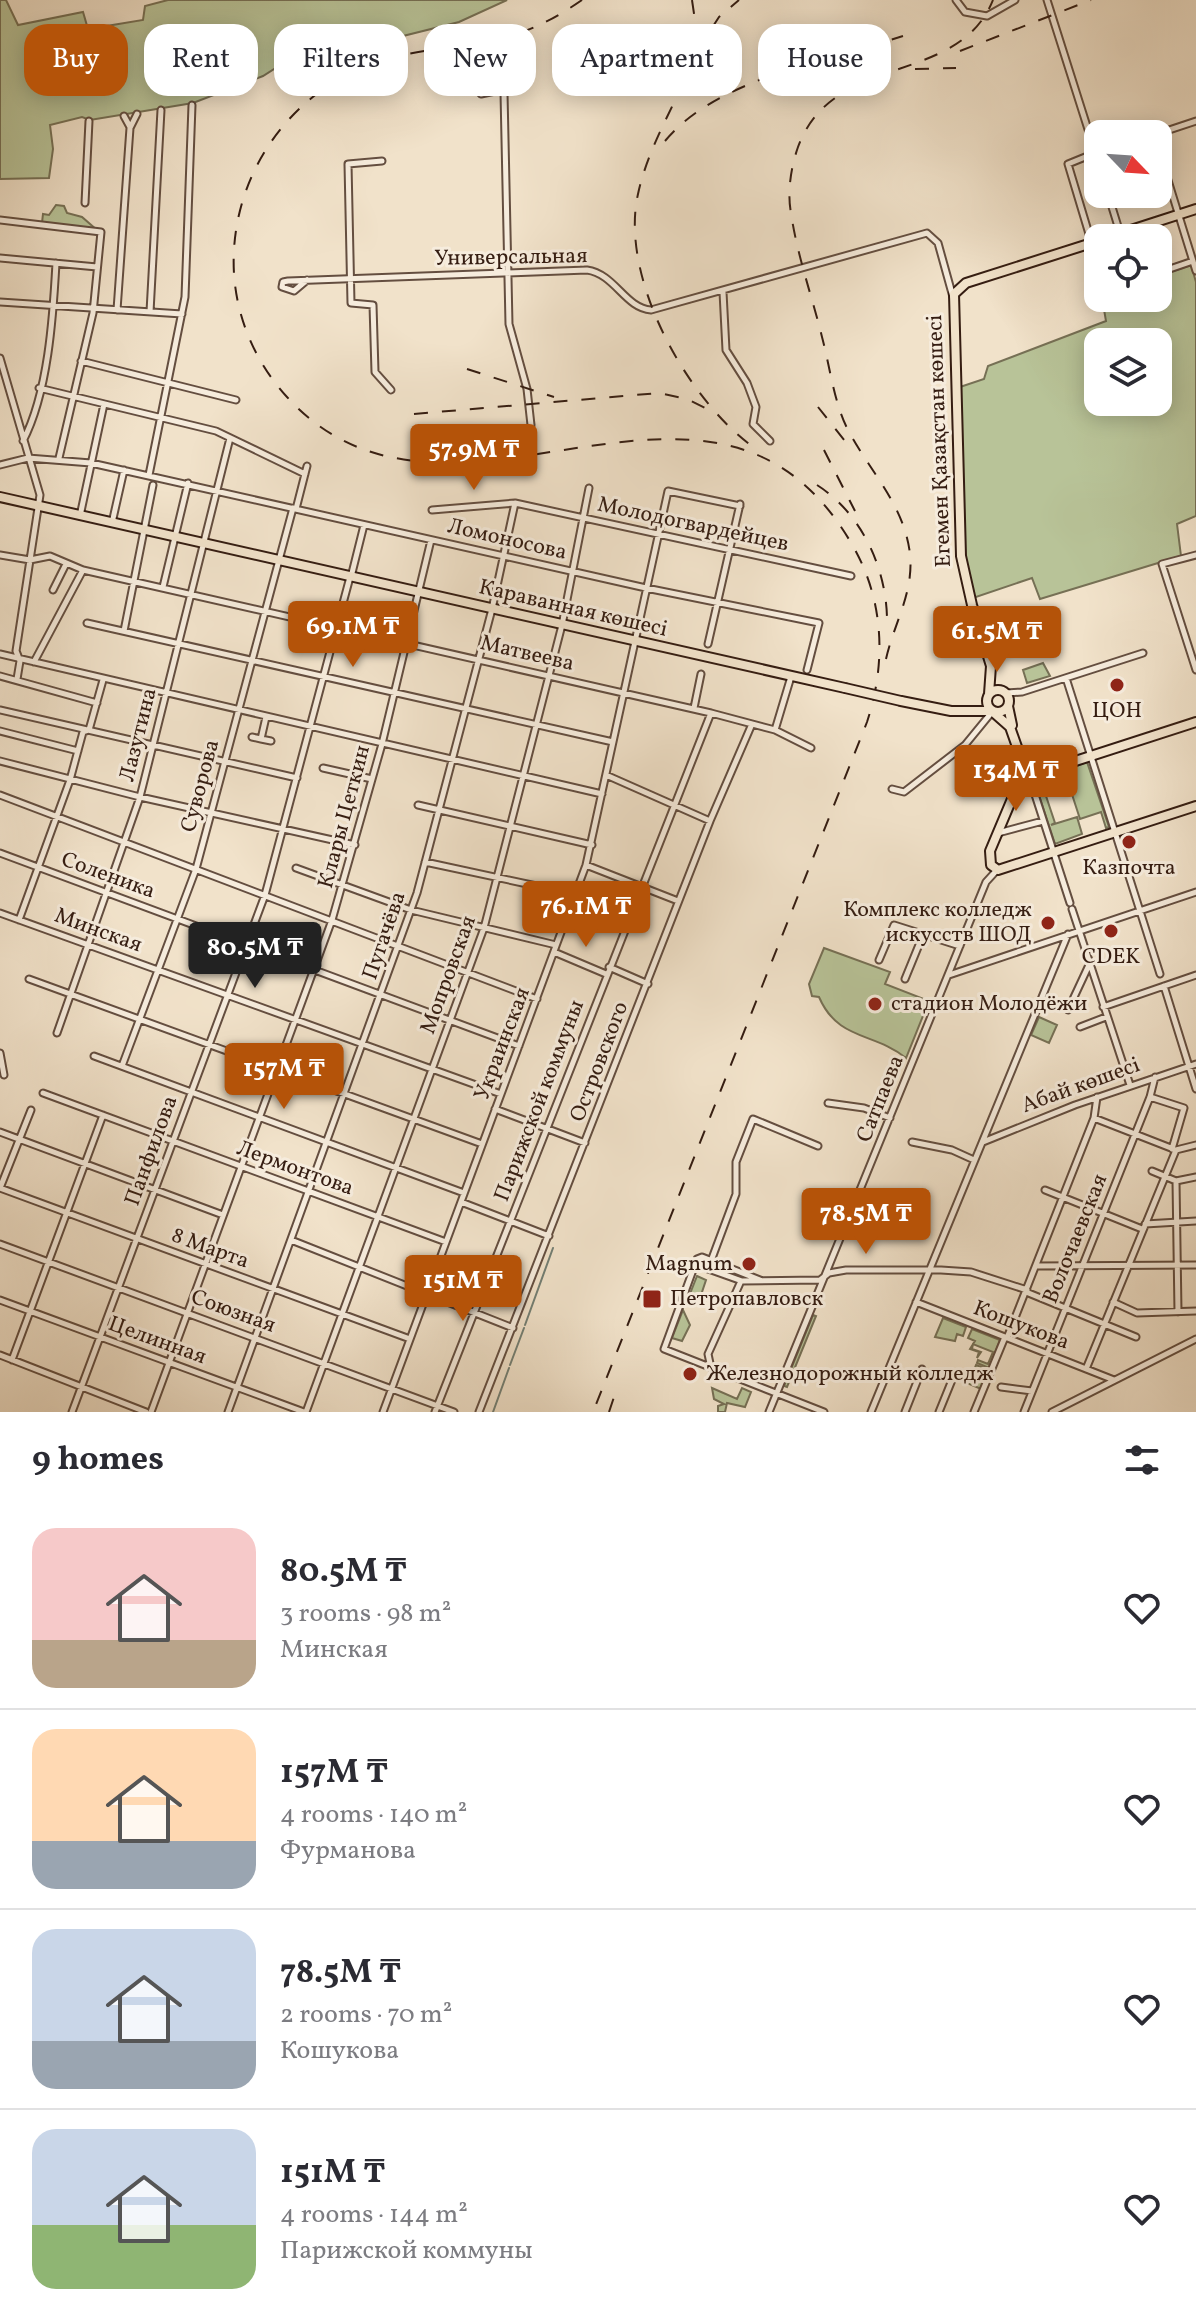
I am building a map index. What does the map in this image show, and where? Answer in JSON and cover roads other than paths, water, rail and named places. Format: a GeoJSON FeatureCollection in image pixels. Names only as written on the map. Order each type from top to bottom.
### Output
{"type":"FeatureCollection","features":[{"type":"Feature","properties":{"kind":"main road"},"geometry":{"type":"LineString","coordinates":[[1149,224],[1196,209]]}},
{"type":"Feature","properties":{"kind":"main road"},"geometry":{"type":"LineString","coordinates":[[953,302],[956,289],[966,283],[1084,245]]}},
{"type":"Feature","properties":{"kind":"main road","name":"Егемен Қазақстан көшесі"},"geometry":{"type":"LineString","coordinates":[[953,302],[961,556],[964,577],[991,666],[988,694]]}},
{"type":"Feature","properties":{"kind":"main road","name":"Караванная көшесі"},"geometry":{"type":"LineString","coordinates":[[0,497],[901,701],[951,711],[993,711]]}},
{"type":"Feature","properties":{"kind":"main road"},"geometry":{"type":"LineString","coordinates":[[991,666],[1006,693],[1025,779]]}},
{"type":"Feature","properties":{"kind":"main road"},"geometry":{"type":"LineString","coordinates":[[951,711],[974,707],[998,689],[1006,693]]}},
{"type":"Feature","properties":{"kind":"main road"},"geometry":{"type":"LineString","coordinates":[[988,694],[987,704],[1009,726],[1025,779],[989,855],[993,868],[1196,806]]}},
{"type":"Feature","properties":{"kind":"main road"},"geometry":{"type":"LineString","coordinates":[[993,711],[1001,712],[1008,704]]}},
{"type":"Feature","properties":{"kind":"main road"},"geometry":{"type":"LineString","coordinates":[[1025,779],[1196,722]]}},
{"type":"Feature","properties":{"kind":"street"},"geometry":{"type":"LineString","coordinates":[[956,0],[961,10],[983,16],[998,13],[1015,0]]}},
{"type":"Feature","properties":{"kind":"street"},"geometry":{"type":"LineString","coordinates":[[1047,0],[1085,120]]}},
{"type":"Feature","properties":{"kind":"street"},"geometry":{"type":"LineString","coordinates":[[504,96],[508,128],[509,324],[527,389],[531,425]]}},
{"type":"Feature","properties":{"kind":"street"},"geometry":{"type":"LineString","coordinates":[[149,475],[182,314],[189,233],[192,105]]}},
{"type":"Feature","properties":{"kind":"street"},"geometry":{"type":"LineString","coordinates":[[150,312],[161,110]]}},
{"type":"Feature","properties":{"kind":"street"},"geometry":{"type":"LineString","coordinates":[[117,310],[130,128],[137,114]]}},
{"type":"Feature","properties":{"kind":"street"},"geometry":{"type":"LineString","coordinates":[[124,116],[130,128]]}},
{"type":"Feature","properties":{"kind":"street"},"geometry":{"type":"LineString","coordinates":[[85,203],[89,121]]}},
{"type":"Feature","properties":{"kind":"street"},"geometry":{"type":"LineString","coordinates":[[1172,129],[1196,121]]}},
{"type":"Feature","properties":{"kind":"street"},"geometry":{"type":"LineString","coordinates":[[1084,158],[1068,164],[1084,208]]}},
{"type":"Feature","properties":{"kind":"street"},"geometry":{"type":"LineString","coordinates":[[382,161],[347,165],[348,279],[351,303],[373,305],[375,372],[391,390]]}},
{"type":"Feature","properties":{"kind":"street"},"geometry":{"type":"LineString","coordinates":[[1172,194],[1196,271]]}},
{"type":"Feature","properties":{"kind":"street"},"geometry":{"type":"LineString","coordinates":[[0,220],[101,232],[93,308],[59,458]]}},
{"type":"Feature","properties":{"kind":"street","name":"Универсальная"},"geometry":{"type":"LineString","coordinates":[[307,280],[597,272],[647,310],[930,234]]}},
{"type":"Feature","properties":{"kind":"street","name":"Егемен Қазақстан көшесі"},"geometry":{"type":"LineString","coordinates":[[930,234],[938,243],[948,270],[953,302]]}},
{"type":"Feature","properties":{"kind":"street"},"geometry":{"type":"LineString","coordinates":[[0,258],[97,267]]}},
{"type":"Feature","properties":{"kind":"street"},"geometry":{"type":"LineString","coordinates":[[1172,268],[1193,261]]}},
{"type":"Feature","properties":{"kind":"street"},"geometry":{"type":"LineString","coordinates":[[23,441],[35,417],[54,306],[56,263]]}},
{"type":"Feature","properties":{"kind":"street"},"geometry":{"type":"LineString","coordinates":[[948,270],[955,280],[966,283]]}},
{"type":"Feature","properties":{"kind":"street"},"geometry":{"type":"LineString","coordinates":[[723,292],[726,350],[747,383],[756,407],[753,424],[770,441]]}},
{"type":"Feature","properties":{"kind":"street"},"geometry":{"type":"LineString","coordinates":[[0,302],[182,314]]}},
{"type":"Feature","properties":{"kind":"street"},"geometry":{"type":"LineString","coordinates":[[0,358],[39,494],[17,657],[17,679]]}},
{"type":"Feature","properties":{"kind":"street"},"geometry":{"type":"LineString","coordinates":[[81,361],[236,400]]}},
{"type":"Feature","properties":{"kind":"street"},"geometry":{"type":"LineString","coordinates":[[39,388],[216,431],[230,438]]}},
{"type":"Feature","properties":{"kind":"street"},"geometry":{"type":"LineString","coordinates":[[80,516],[104,404]]}},
{"type":"Feature","properties":{"kind":"street","name":"Суворова"},"geometry":{"type":"LineString","coordinates":[[122,1066],[196,869],[278,561],[306,470],[230,438]]}},
{"type":"Feature","properties":{"kind":"street","name":"Лазутина"},"geometry":{"type":"LineString","coordinates":[[57,1033],[140,797],[230,438]]}},
{"type":"Feature","properties":{"kind":"street","name":"Ломоносова"},"geometry":{"type":"LineString","coordinates":[[0,465],[28,458],[59,458],[91,463],[646,588],[819,623],[807,670]]}},
{"type":"Feature","properties":{"kind":"street"},"geometry":{"type":"LineString","coordinates":[[112,523],[124,470]]}},
{"type":"Feature","properties":{"kind":"street"},"geometry":{"type":"LineString","coordinates":[[163,588],[188,483]]}},
{"type":"Feature","properties":{"kind":"street"},"geometry":{"type":"LineString","coordinates":[[124,631],[153,485]]}},
{"type":"Feature","properties":{"kind":"street","name":"Мопровская"},"geometry":{"type":"LineString","coordinates":[[305,1412],[484,928],[575,572],[589,488]]}},
{"type":"Feature","properties":{"kind":"street","name":"Украинская"},"geometry":{"type":"LineString","coordinates":[[383,1412],[586,865],[668,491],[740,505],[730,550]]}},
{"type":"Feature","properties":{"kind":"street","name":"Молодогвардейцев"},"geometry":{"type":"LineString","coordinates":[[432,510],[515,503],[851,576]]}},
{"type":"Feature","properties":{"kind":"street","name":"Пугачёва"},"geometry":{"type":"LineString","coordinates":[[228,1412],[411,910],[492,609],[515,503]]}},
{"type":"Feature","properties":{"kind":"street","name":"Панфилова"},"geometry":{"type":"LineString","coordinates":[[72,1412],[265,895],[364,525]]}},
{"type":"Feature","properties":{"kind":"street","name":"Клары Цеткин"},"geometry":{"type":"LineString","coordinates":[[148,1412],[332,920],[382,744],[431,540]]}},
{"type":"Feature","properties":{"kind":"street"},"geometry":{"type":"LineString","coordinates":[[708,644],[730,550]]}},
{"type":"Feature","properties":{"kind":"street","name":"Матвеева"},"geometry":{"type":"LineString","coordinates":[[0,555],[30,560],[50,556],[83,570],[711,713],[775,730],[811,748]]}},
{"type":"Feature","properties":{"kind":"street"},"geometry":{"type":"LineString","coordinates":[[1196,555],[1162,564],[1196,670]]}},
{"type":"Feature","properties":{"kind":"street"},"geometry":{"type":"LineString","coordinates":[[53,590],[66,564]]}},
{"type":"Feature","properties":{"kind":"street"},"geometry":{"type":"LineString","coordinates":[[34,662],[83,570]]}},
{"type":"Feature","properties":{"kind":"street"},"geometry":{"type":"LineString","coordinates":[[87,623],[613,742]]}},
{"type":"Feature","properties":{"kind":"street"},"geometry":{"type":"LineString","coordinates":[[1006,693],[1019,693],[1143,653]]}},
{"type":"Feature","properties":{"kind":"street"},"geometry":{"type":"LineString","coordinates":[[0,654],[602,794]]}},
{"type":"Feature","properties":{"kind":"street"},"geometry":{"type":"LineString","coordinates":[[694,709],[701,674]]}},
{"type":"Feature","properties":{"kind":"street"},"geometry":{"type":"LineString","coordinates":[[0,676],[97,703]]}},
{"type":"Feature","properties":{"kind":"street"},"geometry":{"type":"LineString","coordinates":[[1066,678],[1160,974]]}},
{"type":"Feature","properties":{"kind":"street"},"geometry":{"type":"LineString","coordinates":[[89,730],[103,680]]}},
{"type":"Feature","properties":{"kind":"street"},"geometry":{"type":"LineString","coordinates":[[775,730],[790,680]]}},
{"type":"Feature","properties":{"kind":"street"},"geometry":{"type":"LineString","coordinates":[[1008,704],[1019,693]]}},
{"type":"Feature","properties":{"kind":"street"},"geometry":{"type":"LineString","coordinates":[[0,710],[297,778]]}},
{"type":"Feature","properties":{"kind":"street"},"geometry":{"type":"LineString","coordinates":[[892,789],[904,792],[965,745],[993,711]]}},
{"type":"Feature","properties":{"kind":"street","name":"Парижской коммуны"},"geometry":{"type":"LineString","coordinates":[[437,1409],[711,713]]}},
{"type":"Feature","properties":{"kind":"street"},"geometry":{"type":"LineString","coordinates":[[261,739],[266,717]]}},
{"type":"Feature","properties":{"kind":"street","name":"Островского"},"geometry":{"type":"LineString","coordinates":[[479,1412],[678,901],[752,724]]}},
{"type":"Feature","properties":{"kind":"street"},"geometry":{"type":"LineString","coordinates":[[19,920],[70,780],[83,732],[89,730]]}},
{"type":"Feature","properties":{"kind":"street"},"geometry":{"type":"LineString","coordinates":[[0,731],[78,751]]}},
{"type":"Feature","properties":{"kind":"street"},"geometry":{"type":"LineString","coordinates":[[252,737],[271,741]]}},
{"type":"Feature","properties":{"kind":"street"},"geometry":{"type":"LineString","coordinates":[[0,761],[140,797],[355,845]]}},
{"type":"Feature","properties":{"kind":"street"},"geometry":{"type":"LineString","coordinates":[[323,768],[372,779]]}},
{"type":"Feature","properties":{"kind":"street"},"geometry":{"type":"LineString","coordinates":[[606,775],[710,821]]}},
{"type":"Feature","properties":{"kind":"street"},"geometry":{"type":"LineString","coordinates":[[1025,779],[1054,851],[1130,1085]]}},
{"type":"Feature","properties":{"kind":"street"},"geometry":{"type":"LineString","coordinates":[[0,795],[537,999]]}},
{"type":"Feature","properties":{"kind":"street"},"geometry":{"type":"LineString","coordinates":[[418,805],[592,845]]}},
{"type":"Feature","properties":{"kind":"street"},"geometry":{"type":"LineString","coordinates":[[997,833],[1043,821]]}},
{"type":"Feature","properties":{"kind":"street","name":"Соленика"},"geometry":{"type":"LineString","coordinates":[[0,853],[519,1046]]}},
{"type":"Feature","properties":{"kind":"street"},"geometry":{"type":"LineString","coordinates":[[425,862],[574,894]]}},
{"type":"Feature","properties":{"kind":"street"},"geometry":{"type":"LineString","coordinates":[[586,865],[678,901]]}},
{"type":"Feature","properties":{"kind":"street"},"geometry":{"type":"LineString","coordinates":[[296,868],[411,910],[555,949],[648,984]]}},
{"type":"Feature","properties":{"kind":"street","name":"Сатпаева"},"geometry":{"type":"LineString","coordinates":[[769,1412],[993,868]]}},
{"type":"Feature","properties":{"kind":"street"},"geometry":{"type":"LineString","coordinates":[[949,976],[975,964],[1196,892]]}},
{"type":"Feature","properties":{"kind":"street","name":"Минская"},"geometry":{"type":"LineString","coordinates":[[0,913],[501,1094]]}},
{"type":"Feature","properties":{"kind":"street"},"geometry":{"type":"LineString","coordinates":[[879,960],[894,925],[960,947],[961,961],[975,964]]}},
{"type":"Feature","properties":{"kind":"street"},"geometry":{"type":"LineString","coordinates":[[871,1412],[1068,934]]}},
{"type":"Feature","properties":{"kind":"street"},"geometry":{"type":"LineString","coordinates":[[905,979],[923,935]]}},
{"type":"Feature","properties":{"kind":"street"},"geometry":{"type":"LineString","coordinates":[[1054,938],[1060,940],[1062,946]]}},
{"type":"Feature","properties":{"kind":"street"},"geometry":{"type":"LineString","coordinates":[[196,945],[240,961]]}},
{"type":"Feature","properties":{"kind":"street"},"geometry":{"type":"LineString","coordinates":[[1068,1010],[1089,964]]}},
{"type":"Feature","properties":{"kind":"street"},"geometry":{"type":"LineString","coordinates":[[1103,1007],[1196,975]]}},
{"type":"Feature","properties":{"kind":"street"},"geometry":{"type":"LineString","coordinates":[[29,979],[482,1144]]}},
{"type":"Feature","properties":{"kind":"street"},"geometry":{"type":"LineString","coordinates":[[1164,986],[1196,1089]]}},
{"type":"Feature","properties":{"kind":"street"},"geometry":{"type":"LineString","coordinates":[[1080,1027],[1106,1017]]}},
{"type":"Feature","properties":{"kind":"street"},"geometry":{"type":"LineString","coordinates":[[0,1053],[4,1075]]}},
{"type":"Feature","properties":{"kind":"street"},"geometry":{"type":"LineString","coordinates":[[94,1056],[464,1193]]}},
{"type":"Feature","properties":{"kind":"street","name":"Абай көшесі"},"geometry":{"type":"LineString","coordinates":[[980,1144],[1001,1132],[1196,1064]]}},
{"type":"Feature","properties":{"kind":"street","name":"Волочаевская"},"geometry":{"type":"LineString","coordinates":[[1024,1412],[1150,1097],[1155,1077]]}},
{"type":"Feature","properties":{"kind":"street","name":"Лермонтова"},"geometry":{"type":"LineString","coordinates":[[43,1093],[446,1242]]}},
{"type":"Feature","properties":{"kind":"street"},"geometry":{"type":"LineString","coordinates":[[974,1412],[1026,1291],[1094,1118],[1097,1097]]}},
{"type":"Feature","properties":{"kind":"street"},"geometry":{"type":"LineString","coordinates":[[1086,1369],[1165,1176],[1184,1108],[1150,1097]]}},
{"type":"Feature","properties":{"kind":"street"},"geometry":{"type":"LineString","coordinates":[[828,1103],[864,1108],[890,1118]]}},
{"type":"Feature","properties":{"kind":"street"},"geometry":{"type":"LineString","coordinates":[[495,1109],[585,1143]]}},
{"type":"Feature","properties":{"kind":"street"},"geometry":{"type":"LineString","coordinates":[[0,1188],[31,1110]]}},
{"type":"Feature","properties":{"kind":"street"},"geometry":{"type":"LineString","coordinates":[[12,1360],[103,1115]]}},
{"type":"Feature","properties":{"kind":"street"},"geometry":{"type":"LineString","coordinates":[[1094,1118],[1174,1150],[1196,1145]]}},
{"type":"Feature","properties":{"kind":"street"},"geometry":{"type":"LineString","coordinates":[[708,1269],[736,1194],[736,1161],[753,1119],[818,1146]]}},
{"type":"Feature","properties":{"kind":"street"},"geometry":{"type":"LineString","coordinates":[[989,1121],[991,1131],[1001,1132]]}},
{"type":"Feature","properties":{"kind":"street"},"geometry":{"type":"LineString","coordinates":[[0,1132],[223,1215]]}},
{"type":"Feature","properties":{"kind":"street"},"geometry":{"type":"LineString","coordinates":[[912,1142],[952,1150],[974,1160]]}},
{"type":"Feature","properties":{"kind":"street"},"geometry":{"type":"LineString","coordinates":[[1152,1171],[1176,1181],[1196,1177]]}},
{"type":"Feature","properties":{"kind":"street"},"geometry":{"type":"LineString","coordinates":[[1176,1181],[1178,1312]]}},
{"type":"Feature","properties":{"kind":"street","name":"8 Марта"},"geometry":{"type":"LineString","coordinates":[[0,1188],[410,1339]]}},
{"type":"Feature","properties":{"kind":"street"},"geometry":{"type":"LineString","coordinates":[[1045,1190],[1103,1214],[1143,1226],[1196,1221]]}},
{"type":"Feature","properties":{"kind":"street"},"geometry":{"type":"LineString","coordinates":[[461,1202],[549,1236]]}},
{"type":"Feature","properties":{"kind":"street"},"geometry":{"type":"LineString","coordinates":[[291,1240],[428,1291],[513,1328]]}},
{"type":"Feature","properties":{"kind":"street","name":"Союзная"},"geometry":{"type":"LineString","coordinates":[[0,1244],[324,1363],[437,1409],[454,1412]]}},
{"type":"Feature","properties":{"kind":"street"},"geometry":{"type":"LineString","coordinates":[[836,1249],[835,1265],[846,1270]]}},
{"type":"Feature","properties":{"kind":"street"},"geometry":{"type":"LineString","coordinates":[[765,1282],[701,1256],[697,1259],[663,1348],[824,1412]]}},
{"type":"Feature","properties":{"kind":"street"},"geometry":{"type":"LineString","coordinates":[[697,1259],[698,1265],[731,1278],[738,1285]]}},
{"type":"Feature","properties":{"kind":"street"},"geometry":{"type":"LineString","coordinates":[[830,1263],[830,1269],[836,1271]]}},
{"type":"Feature","properties":{"kind":"street"},"geometry":{"type":"LineString","coordinates":[[1036,1266],[1196,1265]]}},
{"type":"Feature","properties":{"kind":"street"},"geometry":{"type":"LineString","coordinates":[[738,1285],[823,1278],[846,1270],[971,1272],[1026,1291],[1136,1337]]}},
{"type":"Feature","properties":{"kind":"street"},"geometry":{"type":"LineString","coordinates":[[919,1272],[925,1274],[925,1279]]}},
{"type":"Feature","properties":{"kind":"street"},"geometry":{"type":"LineString","coordinates":[[711,1368],[708,1354],[738,1285]]}},
{"type":"Feature","properties":{"kind":"street","name":"Целинная"},"geometry":{"type":"LineString","coordinates":[[0,1300],[305,1412]]}},
{"type":"Feature","properties":{"kind":"street","name":"Кошукова"},"geometry":{"type":"LineString","coordinates":[[916,1302],[1114,1380]]}},
{"type":"Feature","properties":{"kind":"street"},"geometry":{"type":"LineString","coordinates":[[1113,1302],[1137,1313],[1196,1311]]}},
{"type":"Feature","properties":{"kind":"street"},"geometry":{"type":"LineString","coordinates":[[1052,1412],[1196,1339]]}},
{"type":"Feature","properties":{"kind":"street"},"geometry":{"type":"LineString","coordinates":[[693,1360],[708,1354]]}},
{"type":"Feature","properties":{"kind":"street"},"geometry":{"type":"LineString","coordinates":[[0,1355],[81,1389],[148,1412]]}},
{"type":"Feature","properties":{"kind":"street"},"geometry":{"type":"LineString","coordinates":[[905,1412],[922,1369]]}},
{"type":"Feature","properties":{"kind":"street"},"geometry":{"type":"LineString","coordinates":[[939,1412],[952,1380]]}},
{"type":"Feature","properties":{"kind":"street"},"geometry":{"type":"LineString","coordinates":[[1001,1387],[1032,1391]]}},
{"type":"Feature","properties":{"kind":"waterway"},"geometry":{"type":"LineString","coordinates":[[525,1325],[553,1248]]}},
{"type":"Feature","properties":{"kind":"waterway"},"geometry":{"type":"LineString","coordinates":[[510,1365],[524,1328]]}},
{"type":"Feature","properties":{"kind":"waterway"},"geometry":{"type":"LineString","coordinates":[[493,1412],[509,1368]]}},
{"type":"Feature","properties":{"kind":"railway"},"geometry":{"type":"LineString","coordinates":[[582,0],[520,33],[380,61],[336,80],[314,96],[278,132],[252,175],[237,223],[234,274],[244,324],[266,370],[287,397],[352,445],[424,462],[499,459],[653,440],[726,445],[792,475],[850,541],[870,584],[876,607],[879,653],[878,676],[867,722],[593,1412]]}},
{"type":"Feature","properties":{"kind":"railway"},"geometry":{"type":"LineString","coordinates":[[692,0],[697,34],[694,59],[655,142],[638,194],[635,227],[639,263],[664,335],[684,370],[706,401],[756,449]]}},
{"type":"Feature","properties":{"kind":"railway"},"geometry":{"type":"LineString","coordinates":[[714,24],[739,0]]}},
{"type":"Feature","properties":{"kind":"railway"},"geometry":{"type":"LineString","coordinates":[[886,659],[909,582],[907,536],[894,504],[848,430],[839,408],[794,229],[789,197],[792,171],[798,147],[815,117],[838,96],[866,81],[953,46],[976,27],[993,0]]}},
{"type":"Feature","properties":{"kind":"railway"},"geometry":{"type":"LineString","coordinates":[[960,51],[1091,0]]}},
{"type":"Feature","properties":{"kind":"railway"},"geometry":{"type":"LineString","coordinates":[[665,141],[687,120],[743,87],[808,63],[903,36]]}},
{"type":"Feature","properties":{"kind":"railway"},"geometry":{"type":"LineString","coordinates":[[915,69],[956,68]]}},
{"type":"Feature","properties":{"kind":"railway"},"geometry":{"type":"LineString","coordinates":[[467,369],[554,397]]}},
{"type":"Feature","properties":{"kind":"railway"},"geometry":{"type":"LineString","coordinates":[[414,414],[659,393],[687,399],[709,410]]}},
{"type":"Feature","properties":{"kind":"railway"},"geometry":{"type":"LineString","coordinates":[[818,407],[848,445]]}},
{"type":"Feature","properties":{"kind":"railway"},"geometry":{"type":"LineString","coordinates":[[824,450],[855,511]]}},
{"type":"Feature","properties":{"kind":"railway"},"geometry":{"type":"LineString","coordinates":[[817,485],[846,510],[868,543],[882,580],[887,618]]}},
{"type":"Feature","properties":{"kind":"railway"},"geometry":{"type":"LineString","coordinates":[[609,1412],[615,1394]]}},
{"type":"Feature","properties":{"kind":"place","name":"ЦОН"},"geometry":{"type":"Point","coordinates":[1117,685]}},
{"type":"Feature","properties":{"kind":"place","name":"Казпочта"},"geometry":{"type":"Point","coordinates":[1129,842]}},
{"type":"Feature","properties":{"kind":"place","name":"Комплекс колледж искусств ШОД"},"geometry":{"type":"Point","coordinates":[1048,923]}},
{"type":"Feature","properties":{"kind":"place","name":"CDEK"},"geometry":{"type":"Point","coordinates":[1111,931]}},
{"type":"Feature","properties":{"kind":"place","name":"стадион Молодёжи"},"geometry":{"type":"Point","coordinates":[875,1004]}},
{"type":"Feature","properties":{"kind":"place","name":"Magnum"},"geometry":{"type":"Point","coordinates":[749,1264]}},
{"type":"Feature","properties":{"kind":"place","name":"Петропавловск"},"geometry":{"type":"Point","coordinates":[652,1299]}},
{"type":"Feature","properties":{"kind":"place","name":"Железнодорожный колледж"},"geometry":{"type":"Point","coordinates":[690,1374]}}]}
